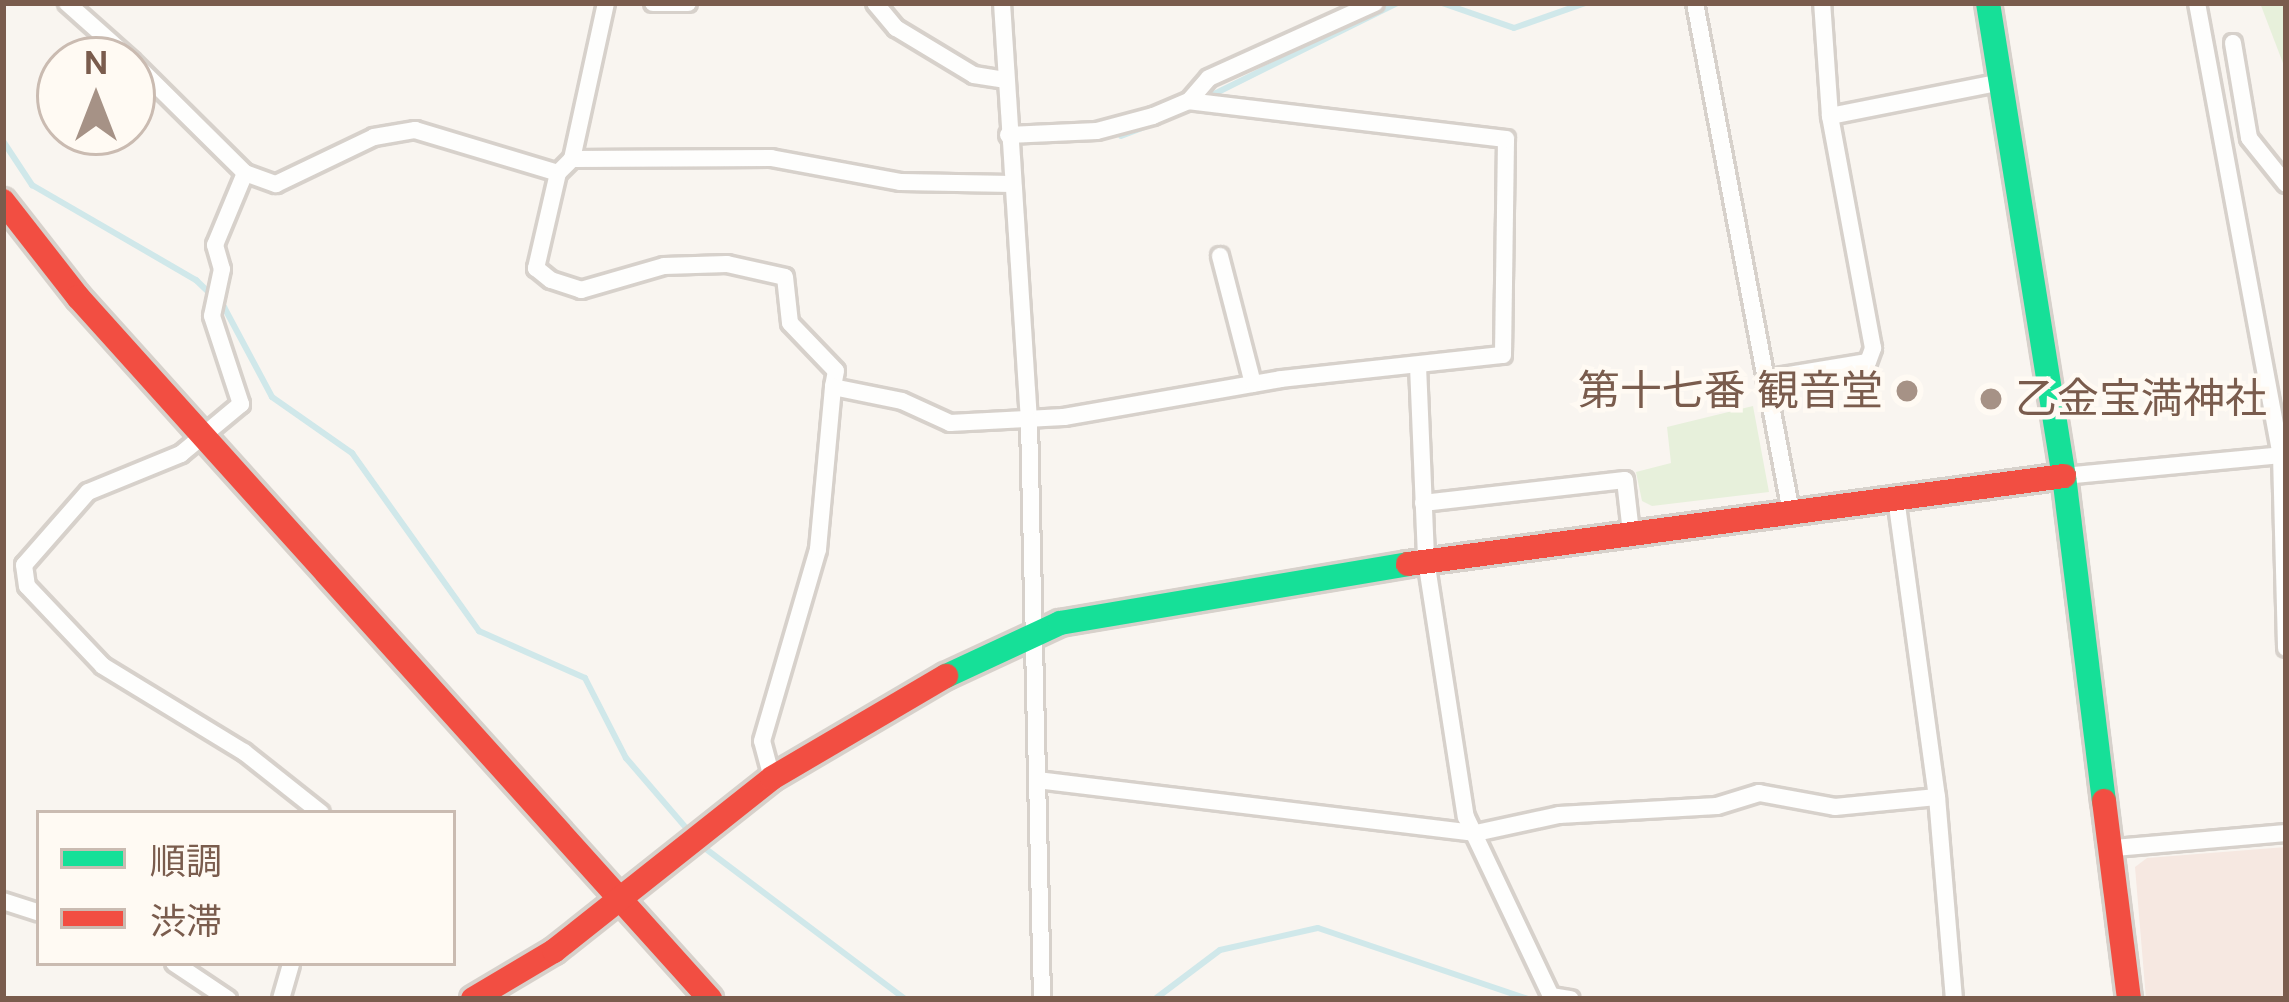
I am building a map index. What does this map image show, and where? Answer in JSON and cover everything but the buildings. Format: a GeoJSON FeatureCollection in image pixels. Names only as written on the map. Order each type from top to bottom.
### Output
{"type":"FeatureCollection","features":[{"type":"Feature","properties":{"kind":"street"},"geometry":{"type":"LineString","coordinates":[[67,3],[103,36]]}},
{"type":"Feature","properties":{"kind":"street"},"geometry":{"type":"LineString","coordinates":[[607,3],[572,159],[558,173],[536,268],[581,290],[664,266],[728,264],[785,277],[790,323],[836,371],[818,548],[762,741],[772,778]]}},
{"type":"Feature","properties":{"kind":"street"},"geometry":{"type":"LineString","coordinates":[[653,3],[688,3]]}},
{"type":"Feature","properties":{"kind":"street"},"geometry":{"type":"LineString","coordinates":[[875,3],[896,28],[974,75],[1005,80]]}},
{"type":"Feature","properties":{"kind":"street"},"geometry":{"type":"LineString","coordinates":[[1002,3],[1029,421],[1042,999]]}},
{"type":"Feature","properties":{"kind":"street"},"geometry":{"type":"LineString","coordinates":[[1189,100],[1209,78],[1375,3]]}},
{"type":"Feature","properties":{"kind":"street"},"geometry":{"type":"LineString","coordinates":[[1695,3],[1791,512]]}},
{"type":"Feature","properties":{"kind":"street"},"geometry":{"type":"LineString","coordinates":[[1766,379],[1868,362],[1873,348],[1830,116],[1822,3]]}},
{"type":"Feature","properties":{"kind":"street"},"geometry":{"type":"LineString","coordinates":[[1988,3],[2064,476],[2114,848],[2128,999]]}},
{"type":"Feature","properties":{"kind":"street"},"geometry":{"type":"LineString","coordinates":[[2197,3],[2281,455],[2286,648]]}},
{"type":"Feature","properties":{"kind":"street"},"geometry":{"type":"LineString","coordinates":[[2233,43],[2249,138],[2286,184]]}},
{"type":"Feature","properties":{"kind":"street"},"geometry":{"type":"LineString","coordinates":[[1830,116],[2001,82]]}},
{"type":"Feature","properties":{"kind":"street"},"geometry":{"type":"LineString","coordinates":[[156,86],[245,173],[276,184],[374,137],[415,130],[558,173]]}},
{"type":"Feature","properties":{"kind":"street"},"geometry":{"type":"LineString","coordinates":[[833,387],[902,401],[950,423],[1029,421],[1253,384],[1503,355],[1506,140],[1189,100],[1097,130],[1008,135]]}},
{"type":"Feature","properties":{"kind":"street"},"geometry":{"type":"LineString","coordinates":[[572,159],[772,158],[900,182],[1012,184]]}},
{"type":"Feature","properties":{"kind":"street"},"geometry":{"type":"LineString","coordinates":[[245,173],[220,228],[219,282],[212,316],[241,404],[204,436],[88,492],[24,565],[27,586],[104,666],[244,752],[317,810]]}},
{"type":"Feature","properties":{"kind":"street"},"geometry":{"type":"LineString","coordinates":[[3,201],[204,436],[624,897],[710,999]]}},
{"type":"Feature","properties":{"kind":"street"},"geometry":{"type":"LineString","coordinates":[[1220,256],[1253,384]]}},
{"type":"Feature","properties":{"kind":"street"},"geometry":{"type":"LineString","coordinates":[[1418,366],[1426,560],[1466,817],[1551,996],[1571,999]]}},
{"type":"Feature","properties":{"kind":"street"},"geometry":{"type":"LineString","coordinates":[[473,999],[624,897],[772,778],[912,692],[1033,634],[1142,603],[1426,560],[2064,476],[2281,455]]}},
{"type":"Feature","properties":{"kind":"street"},"geometry":{"type":"LineString","coordinates":[[1423,503],[1625,480],[1631,533]]}},
{"type":"Feature","properties":{"kind":"street"},"geometry":{"type":"LineString","coordinates":[[1896,498],[1937,797],[1954,999]]}},
{"type":"Feature","properties":{"kind":"street"},"geometry":{"type":"LineString","coordinates":[[1037,780],[1476,833],[1559,814],[1717,806],[1759,793],[1835,807],[1937,797]]}},
{"type":"Feature","properties":{"kind":"street"},"geometry":{"type":"LineString","coordinates":[[2114,848],[2286,833]]}},
{"type":"Feature","properties":{"kind":"street"},"geometry":{"type":"LineString","coordinates":[[3,901],[36,912]]}},
{"type":"Feature","properties":{"kind":"street"},"geometry":{"type":"LineString","coordinates":[[178,966],[228,999]]}},
{"type":"Feature","properties":{"kind":"street"},"geometry":{"type":"LineString","coordinates":[[281,999],[290,966]]}},
{"type":"Feature","properties":{"kind":"shaded area"},"geometry":{"type":"Polygon","coordinates":[[[2286,847],[2286,999],[2146,999],[2135,867],[2147,858],[2286,847]]]}},
{"type":"Feature","properties":{"kind":"green space"},"geometry":{"type":"Polygon","coordinates":[[[2260,3],[2286,3],[2286,71],[2260,3]]]}},
{"type":"Feature","properties":{"kind":"green space"},"geometry":{"type":"Polygon","coordinates":[[[1753,406],[1769,492],[1652,506],[1642,501],[1636,472],[1671,463],[1667,427],[1753,406]]]}},
{"type":"Feature","properties":{"kind":"waterway"},"geometry":{"type":"LineString","coordinates":[[1202,100],[1397,3]]}},
{"type":"Feature","properties":{"kind":"waterway"},"geometry":{"type":"LineString","coordinates":[[1442,3],[1514,28],[1585,3]]}},
{"type":"Feature","properties":{"kind":"waterway"},"geometry":{"type":"LineString","coordinates":[[1121,136],[1186,111]]}},
{"type":"Feature","properties":{"kind":"waterway"},"geometry":{"type":"LineString","coordinates":[[3,141],[32,185],[196,280],[224,307],[272,397],[352,453],[479,631],[585,678],[626,758],[693,836]]}},
{"type":"Feature","properties":{"kind":"waterway"},"geometry":{"type":"LineString","coordinates":[[702,846],[905,999]]}},
{"type":"Feature","properties":{"kind":"waterway"},"geometry":{"type":"LineString","coordinates":[[1155,999],[1220,950],[1318,928],[1528,999]]}},
{"type":"Feature","properties":{"kind":"traffic: fast"},"geometry":{"type":"LineString","coordinates":[[1988,3],[2064,476],[2104,801]]}},
{"type":"Feature","properties":{"kind":"traffic: fast"},"geometry":{"type":"LineString","coordinates":[[946,676],[1060,623],[1408,564]]}},
{"type":"Feature","properties":{"kind":"traffic: jam"},"geometry":{"type":"LineString","coordinates":[[3,201],[78,297],[710,999]]}},
{"type":"Feature","properties":{"kind":"traffic: jam"},"geometry":{"type":"LineString","coordinates":[[1408,564],[2064,476]]}},
{"type":"Feature","properties":{"kind":"traffic: jam"},"geometry":{"type":"LineString","coordinates":[[473,999],[554,951],[772,778],[946,676]]}},
{"type":"Feature","properties":{"kind":"traffic: jam"},"geometry":{"type":"LineString","coordinates":[[2104,801],[2129,999]]}},
{"type":"Feature","properties":{"kind":"place","name":"第十七番 観音堂"},"geometry":{"type":"Point","coordinates":[1907,391]}},
{"type":"Feature","properties":{"kind":"place","name":"乙金宝満神社"},"geometry":{"type":"Point","coordinates":[1991,399]}}]}
